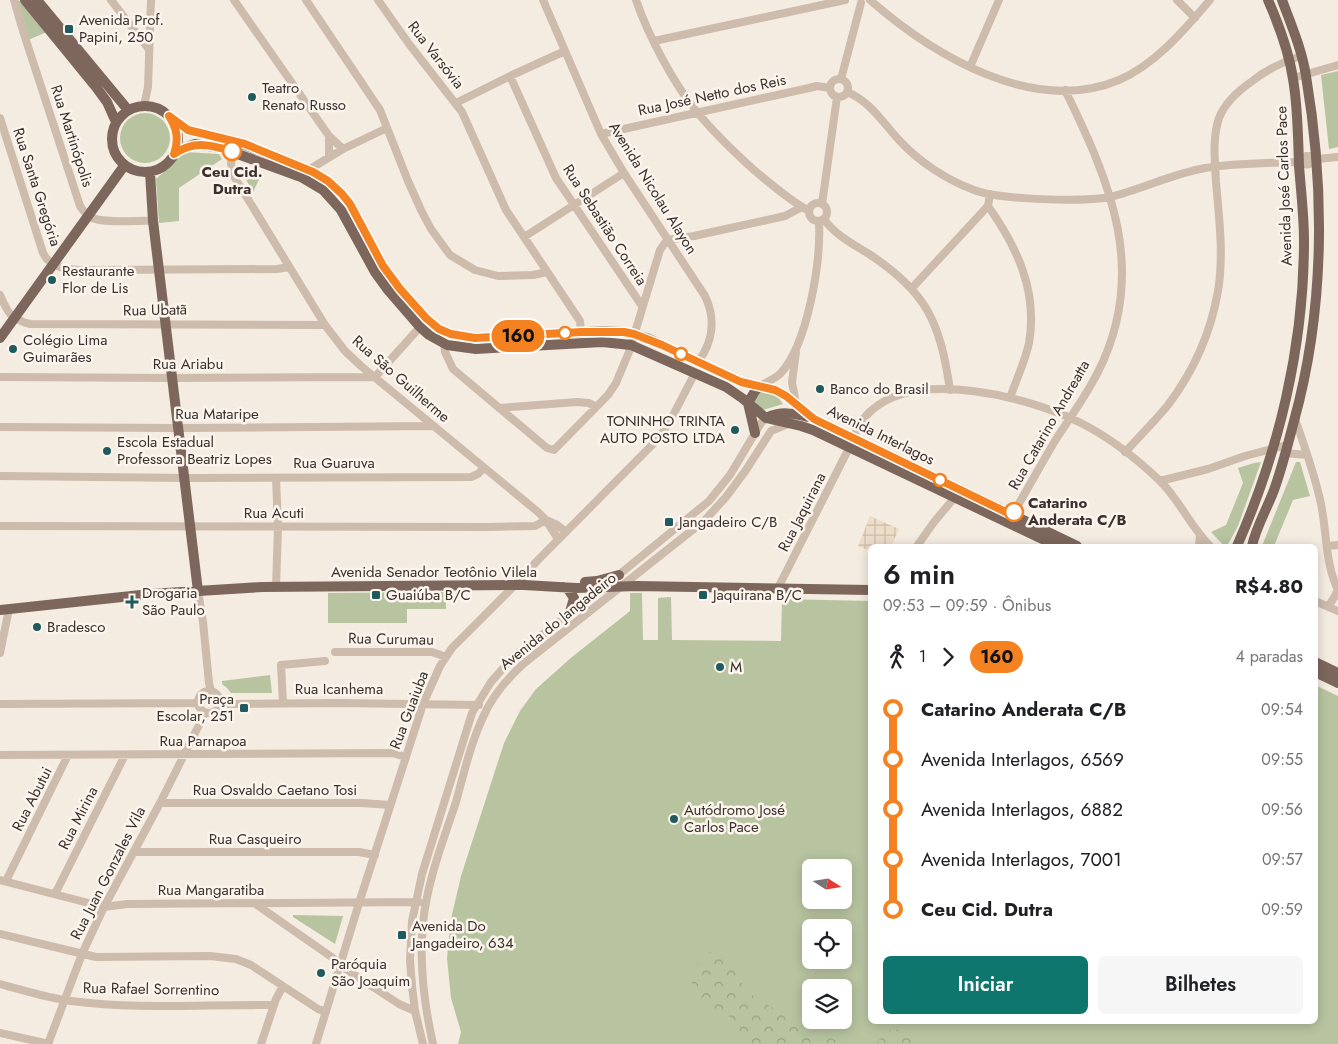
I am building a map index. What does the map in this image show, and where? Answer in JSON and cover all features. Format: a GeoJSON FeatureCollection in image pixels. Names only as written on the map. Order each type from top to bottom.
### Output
{"type":"FeatureCollection","features":[{"type":"Feature","properties":{"kind":"main road","name":"Avenida José Carlos Pace"},"geometry":{"type":"LineString","coordinates":[[1238,544],[1266,476],[1284,408],[1297,343],[1304,241],[1299,162],[1300,150],[1293,78],[1278,23],[1268,0]]}},
{"type":"Feature","properties":{"kind":"main road","name":"Avenida José Carlos Pace"},"geometry":{"type":"LineString","coordinates":[[1253,544],[1275,489],[1295,419],[1308,361],[1317,288],[1319,235],[1317,159],[1306,75],[1292,25],[1282,0]]}},
{"type":"Feature","properties":{"kind":"main road"},"geometry":{"type":"LineString","coordinates":[[31,1],[128,110]]}},
{"type":"Feature","properties":{"kind":"main road"},"geometry":{"type":"LineString","coordinates":[[31,1],[107,102],[116,122]]}},
{"type":"Feature","properties":{"kind":"main road"},"geometry":{"type":"LineString","coordinates":[[144,106],[153,107],[169,116],[177,134],[177,144],[174,154],[168,163],[150,172],[136,172],[124,166],[116,157],[112,146],[112,133],[116,122],[128,110],[144,106]]}},
{"type":"Feature","properties":{"kind":"main road","name":"Avenida Interlagos"},"geometry":{"type":"LineString","coordinates":[[169,116],[193,132],[229,139],[304,173],[332,198],[342,210],[375,272],[388,290],[420,327],[429,335],[444,343],[476,349],[602,342],[631,345],[734,392],[766,418],[851,443],[1072,544]]}},
{"type":"Feature","properties":{"kind":"main road","name":"Avenida Interlagos"},"geometry":{"type":"LineString","coordinates":[[174,154],[195,144],[232,151],[328,181],[350,204],[383,266],[426,318],[439,329],[451,334],[475,338],[581,332],[624,332],[646,338],[741,382],[775,390],[851,443],[955,497],[1053,544]]}},
{"type":"Feature","properties":{"kind":"main road"},"geometry":{"type":"LineString","coordinates":[[0,338],[124,166]]}},
{"type":"Feature","properties":{"kind":"main road"},"geometry":{"type":"LineString","coordinates":[[150,172],[198,591]]}},
{"type":"Feature","properties":{"kind":"main road"},"geometry":{"type":"LineString","coordinates":[[755,433],[748,403],[760,386]]}},
{"type":"Feature","properties":{"kind":"main road"},"geometry":{"type":"LineString","coordinates":[[766,418],[782,412],[795,413],[814,419]]}},
{"type":"Feature","properties":{"kind":"main road"},"geometry":{"type":"LineString","coordinates":[[562,586],[597,581],[619,575]]}},
{"type":"Feature","properties":{"kind":"main road","name":"Avenida Senador Teotônio Vilela"},"geometry":{"type":"LineString","coordinates":[[4,610],[198,591],[276,587],[377,588],[515,585],[576,588],[621,586],[868,590]]}},
{"type":"Feature","properties":{"kind":"main road"},"geometry":{"type":"LineString","coordinates":[[562,586],[574,598],[570,612]]}},
{"type":"Feature","properties":{"kind":"main road"},"geometry":{"type":"LineString","coordinates":[[1318,663],[1338,673]]}},
{"type":"Feature","properties":{"kind":"main road"},"geometry":{"type":"LineString","coordinates":[[1318,673],[1338,683]]}},
{"type":"Feature","properties":{"kind":"street","name":"Rua Martinópolis"},"geometry":{"type":"LineString","coordinates":[[14,0],[80,206],[89,216]]}},
{"type":"Feature","properties":{"kind":"street"},"geometry":{"type":"LineString","coordinates":[[112,0],[148,48]]}},
{"type":"Feature","properties":{"kind":"street"},"geometry":{"type":"LineString","coordinates":[[144,106],[148,87],[151,0]]}},
{"type":"Feature","properties":{"kind":"street"},"geometry":{"type":"LineString","coordinates":[[234,0],[329,136],[343,149]]}},
{"type":"Feature","properties":{"kind":"street"},"geometry":{"type":"LineString","coordinates":[[306,0],[380,110],[421,210],[431,229],[450,255],[475,270],[498,276],[533,275],[547,272]]}},
{"type":"Feature","properties":{"kind":"street","name":"Rua Varsóvia"},"geometry":{"type":"LineString","coordinates":[[378,0],[409,44],[456,103],[468,124],[502,201],[580,321],[581,332]]}},
{"type":"Feature","properties":{"kind":"street","name":"Avenida Nicolau Alayon"},"geometry":{"type":"LineString","coordinates":[[543,0],[601,134],[667,240],[705,296],[710,307],[712,330],[709,342],[698,362]]}},
{"type":"Feature","properties":{"kind":"street"},"geometry":{"type":"LineString","coordinates":[[636,0],[654,41],[696,112],[738,155],[792,201],[805,209],[811,219],[822,220],[833,230],[892,270],[912,288],[929,312],[940,337],[950,390]]}},
{"type":"Feature","properties":{"kind":"street"},"geometry":{"type":"LineString","coordinates":[[654,41],[845,0]]}},
{"type":"Feature","properties":{"kind":"street"},"geometry":{"type":"LineString","coordinates":[[842,79],[859,1],[866,2],[870,0],[929,44],[970,67],[1020,85],[1050,90],[1065,90],[1091,88],[1120,79],[1149,62],[1173,42],[1210,0]]}},
{"type":"Feature","properties":{"kind":"street"},"geometry":{"type":"LineString","coordinates":[[970,67],[999,0]]}},
{"type":"Feature","properties":{"kind":"street"},"geometry":{"type":"LineString","coordinates":[[1177,0],[1195,18]]}},
{"type":"Feature","properties":{"kind":"street"},"geometry":{"type":"LineString","coordinates":[[456,103],[565,51]]}},
{"type":"Feature","properties":{"kind":"street"},"geometry":{"type":"LineString","coordinates":[[1125,452],[1167,406],[1180,388],[1205,339],[1218,291],[1221,258],[1214,144],[1220,117],[1228,103],[1239,90],[1269,68],[1301,56]]}},
{"type":"Feature","properties":{"kind":"street"},"geometry":{"type":"LineString","coordinates":[[1293,78],[1338,65]]}},
{"type":"Feature","properties":{"kind":"street","name":"Rua Sebastião Correia"},"geometry":{"type":"LineString","coordinates":[[510,76],[553,172],[642,306]]}},
{"type":"Feature","properties":{"kind":"street"},"geometry":{"type":"LineString","coordinates":[[842,79],[847,84],[847,92],[843,96],[837,97],[832,94],[830,88],[833,80],[842,79]]}},
{"type":"Feature","properties":{"kind":"street","name":"Rua José Netto dos Reis"},"geometry":{"type":"LineString","coordinates":[[601,134],[817,86],[830,88]]}},
{"type":"Feature","properties":{"kind":"street","name":"Rua Catarino Andreatta"},"geometry":{"type":"LineString","coordinates":[[1012,515],[1098,371],[1111,340],[1120,298],[1122,278],[1118,228],[1110,197],[1094,149],[1065,90]]}},
{"type":"Feature","properties":{"kind":"street"},"geometry":{"type":"LineString","coordinates":[[847,92],[864,101],[918,158],[968,188],[990,194],[1064,200],[1110,197],[1203,168],[1299,162],[1306,156],[1312,156],[1317,159],[1338,157]]}},
{"type":"Feature","properties":{"kind":"street"},"geometry":{"type":"LineString","coordinates":[[796,404],[792,382],[796,348],[806,320],[818,257],[822,220],[827,211],[822,204],[837,97]]}},
{"type":"Feature","properties":{"kind":"street","name":"Rua Santa Gregória"},"geometry":{"type":"LineString","coordinates":[[0,118],[43,254],[53,264],[73,270],[277,269],[289,267]]}},
{"type":"Feature","properties":{"kind":"street"},"geometry":{"type":"LineString","coordinates":[[304,173],[328,156],[386,128]]}},
{"type":"Feature","properties":{"kind":"street"},"geometry":{"type":"LineString","coordinates":[[328,156],[329,136]]}},
{"type":"Feature","properties":{"kind":"street","name":"Rua São Guilherme"},"geometry":{"type":"LineString","coordinates":[[232,151],[231,164],[235,178],[325,324],[345,351],[546,520],[558,525],[566,532]]}},
{"type":"Feature","properties":{"kind":"street"},"geometry":{"type":"LineString","coordinates":[[524,237],[624,173]]}},
{"type":"Feature","properties":{"kind":"street"},"geometry":{"type":"LineString","coordinates":[[912,288],[988,206],[990,194]]}},
{"type":"Feature","properties":{"kind":"street"},"geometry":{"type":"LineString","coordinates":[[444,343],[445,352],[453,369],[547,448],[552,450],[608,395],[616,383],[625,364],[660,250],[667,240],[785,216],[805,209],[815,203],[822,204]]}},
{"type":"Feature","properties":{"kind":"street"},"geometry":{"type":"LineString","coordinates":[[988,206],[1012,242],[1023,268],[1029,298],[1029,342],[1010,398]]}},
{"type":"Feature","properties":{"kind":"street"},"geometry":{"type":"LineString","coordinates":[[89,216],[99,220],[154,220]]}},
{"type":"Feature","properties":{"kind":"street"},"geometry":{"type":"LineString","coordinates":[[0,295],[7,311],[14,318]]}},
{"type":"Feature","properties":{"kind":"street","name":"Rua Ubatã"},"geometry":{"type":"LineString","coordinates":[[14,318],[38,324],[325,324]]}},
{"type":"Feature","properties":{"kind":"street"},"geometry":{"type":"LineString","coordinates":[[375,377],[420,327]]}},
{"type":"Feature","properties":{"kind":"street"},"geometry":{"type":"LineString","coordinates":[[760,386],[780,373],[796,348]]}},
{"type":"Feature","properties":{"kind":"street","name":"Rua Guaiuba"},"geometry":{"type":"LineString","coordinates":[[316,1044],[390,805],[423,704],[433,680],[446,657],[480,620],[658,438],[670,421],[695,373]]}},
{"type":"Feature","properties":{"kind":"street","name":"Rua Ariabu"},"geometry":{"type":"LineString","coordinates":[[0,377],[375,377]]}},
{"type":"Feature","properties":{"kind":"street","name":"Rua Jaquirana"},"geometry":{"type":"LineString","coordinates":[[778,588],[867,414],[893,396],[930,390],[993,394],[1071,418],[1125,452],[1160,480],[1200,536],[1208,544]]}},
{"type":"Feature","properties":{"kind":"street"},"geometry":{"type":"LineString","coordinates":[[499,408],[577,402],[589,403],[596,407]]}},
{"type":"Feature","properties":{"kind":"street","name":"Avenida do Jangadeiro"},"geometry":{"type":"LineString","coordinates":[[422,1044],[415,1011],[410,960],[415,902],[459,754],[476,705],[491,682],[514,656],[570,612],[605,588],[709,501],[737,464],[766,418]]}},
{"type":"Feature","properties":{"kind":"street"},"geometry":{"type":"LineString","coordinates":[[1295,419],[1317,487],[1331,573],[1338,590],[1328,607]]}},
{"type":"Feature","properties":{"kind":"street","name":"Avenida do Jangadeiro"},"geometry":{"type":"LineString","coordinates":[[432,1044],[422,979],[422,941],[426,903],[480,724],[488,708],[504,683],[523,664],[705,520],[726,497],[771,431],[788,424]]}},
{"type":"Feature","properties":{"kind":"street","name":"Rua Mataripe"},"geometry":{"type":"LineString","coordinates":[[0,427],[434,426]]}},
{"type":"Feature","properties":{"kind":"street"},"geometry":{"type":"LineString","coordinates":[[1160,480],[1208,469],[1245,456],[1273,449],[1286,449],[1307,454]]}},
{"type":"Feature","properties":{"kind":"street"},"geometry":{"type":"LineString","coordinates":[[737,464],[746,470]]}},
{"type":"Feature","properties":{"kind":"street","name":"Rua Guaruva"},"geometry":{"type":"LineString","coordinates":[[0,476],[184,478],[471,477],[478,474],[484,468]]}},
{"type":"Feature","properties":{"kind":"street"},"geometry":{"type":"LineString","coordinates":[[276,478],[278,527],[276,587]]}},
{"type":"Feature","properties":{"kind":"street"},"geometry":{"type":"LineString","coordinates":[[918,544],[955,497]]}},
{"type":"Feature","properties":{"kind":"street","name":"Rua São Guilherme"},"geometry":{"type":"LineString","coordinates":[[546,520],[558,539]]}},
{"type":"Feature","properties":{"kind":"street","name":"Rua Acuti"},"geometry":{"type":"LineString","coordinates":[[0,526],[520,527],[535,526],[546,520]]}},
{"type":"Feature","properties":{"kind":"street"},"geometry":{"type":"LineString","coordinates":[[1199,544],[1200,536]]}},
{"type":"Feature","properties":{"kind":"street"},"geometry":{"type":"LineString","coordinates":[[1327,546],[1338,545]]}},
{"type":"Feature","properties":{"kind":"street"},"geometry":{"type":"LineString","coordinates":[[0,704],[214,712],[220,704],[219,697],[208,688],[203,622],[198,591]]}},
{"type":"Feature","properties":{"kind":"street"},"geometry":{"type":"LineString","coordinates":[[1318,602],[1338,611]]}},
{"type":"Feature","properties":{"kind":"street"},"geometry":{"type":"LineString","coordinates":[[0,653],[4,610]]}},
{"type":"Feature","properties":{"kind":"street","name":"Rua Curumau"},"geometry":{"type":"LineString","coordinates":[[335,652],[432,652],[446,657]]}},
{"type":"Feature","properties":{"kind":"street"},"geometry":{"type":"LineString","coordinates":[[283,703],[281,665],[325,662]]}},
{"type":"Feature","properties":{"kind":"street"},"geometry":{"type":"LineString","coordinates":[[201,711],[199,696],[208,688]]}},
{"type":"Feature","properties":{"kind":"street","name":"Rua Icanhema"},"geometry":{"type":"LineString","coordinates":[[220,704],[423,704],[476,705],[488,708]]}},
{"type":"Feature","properties":{"kind":"street","name":"Rua Juan Gonzales Vila"},"geometry":{"type":"LineString","coordinates":[[48,1044],[82,954],[104,907],[184,754],[201,711]]}},
{"type":"Feature","properties":{"kind":"street","name":"Rua Parnapoa"},"geometry":{"type":"LineString","coordinates":[[0,755],[392,753],[406,757]]}},
{"type":"Feature","properties":{"kind":"street","name":"Rua Abutui"},"geometry":{"type":"LineString","coordinates":[[3,881],[68,755]]}},
{"type":"Feature","properties":{"kind":"street","name":"Rua Mirina"},"geometry":{"type":"LineString","coordinates":[[55,894],[125,755]]}},
{"type":"Feature","properties":{"kind":"street","name":"Rua Osvaldo Caetano Tosi"},"geometry":{"type":"LineString","coordinates":[[160,803],[352,803],[390,805]]}},
{"type":"Feature","properties":{"kind":"street","name":"Rua Casqueiro"},"geometry":{"type":"LineString","coordinates":[[134,852],[359,852],[374,855]]}},
{"type":"Feature","properties":{"kind":"street","name":"Rua Mangaratiba"},"geometry":{"type":"LineString","coordinates":[[3,881],[104,907],[127,904],[426,903]]}},
{"type":"Feature","properties":{"kind":"street"},"geometry":{"type":"LineString","coordinates":[[255,904],[333,958],[340,966],[399,1004],[415,1011]]}},
{"type":"Feature","properties":{"kind":"street"},"geometry":{"type":"LineString","coordinates":[[0,934],[96,957],[224,957],[236,959],[251,965],[318,1009],[326,1012]]}},
{"type":"Feature","properties":{"kind":"street","name":"Rua Rafael Sorrentino"},"geometry":{"type":"LineString","coordinates":[[0,984],[64,1000],[119,1005],[274,1005]]}},
{"type":"Feature","properties":{"kind":"street"},"geometry":{"type":"LineString","coordinates":[[261,1044],[274,1005],[283,986]]}},
{"type":"Feature","properties":{"kind":"street"},"geometry":{"type":"LineString","coordinates":[[0,1032],[48,1044]]}},
{"type":"Feature","properties":{"kind":"street"},"geometry":{"type":"LineString","coordinates":[[426,1044],[432,1044]]}},
{"type":"Feature","properties":{"kind":"green space"},"geometry":{"type":"Polygon","coordinates":[[[16,0],[21,1],[47,32],[28,40],[16,0]]]}},
{"type":"Feature","properties":{"kind":"green space"},"geometry":{"type":"Polygon","coordinates":[[[1338,71],[1338,147],[1329,149],[1321,75],[1338,71]]]}},
{"type":"Feature","properties":{"kind":"green space"},"geometry":{"type":"Polygon","coordinates":[[[140,113],[150,113],[163,120],[170,133],[170,143],[163,156],[150,163],[140,163],[131,159],[124,152],[120,143],[120,133],[124,124],[131,117],[140,113]]]}},
{"type":"Feature","properties":{"kind":"green space"},"geometry":{"type":"Polygon","coordinates":[[[185,152],[219,154],[222,159],[179,188],[179,221],[159,223],[156,179],[185,152]]]}},
{"type":"Feature","properties":{"kind":"green space"},"geometry":{"type":"Polygon","coordinates":[[[242,165],[262,173],[253,192],[243,174],[242,165]]]}},
{"type":"Feature","properties":{"kind":"green space"},"geometry":{"type":"Polygon","coordinates":[[[759,390],[777,396],[783,404],[763,410],[755,406],[752,397],[759,390]]]}},
{"type":"Feature","properties":{"kind":"green space"},"geometry":{"type":"Polygon","coordinates":[[[1261,462],[1238,526],[1228,544],[1222,544],[1211,532],[1226,525],[1243,483],[1238,468],[1261,462]]]}},
{"type":"Feature","properties":{"kind":"green space"},"geometry":{"type":"Polygon","coordinates":[[[1296,462],[1300,462],[1310,496],[1293,500],[1275,544],[1263,544],[1296,462]]]}},
{"type":"Feature","properties":{"kind":"green space"},"geometry":{"type":"Polygon","coordinates":[[[446,592],[446,609],[407,609],[407,623],[328,623],[328,593],[446,592]]]}},
{"type":"Feature","properties":{"kind":"green space","name":"Autódromo José Carlos Pace"},"geometry":{"type":"Polygon","coordinates":[[[630,593],[642,593],[643,640],[658,640],[658,598],[671,597],[672,640],[781,641],[782,599],[868,601],[868,1024],[1318,1024],[1318,686],[1338,696],[1338,1044],[458,1044],[461,1032],[451,998],[447,958],[451,919],[461,876],[504,743],[520,711],[536,689],[572,657],[630,611],[630,593]]]}},
{"type":"Feature","properties":{"kind":"green space"},"geometry":{"type":"Polygon","coordinates":[[[270,675],[272,693],[231,693],[222,684],[222,681],[270,675]]]}},
{"type":"Feature","properties":{"kind":"green space"},"geometry":{"type":"Polygon","coordinates":[[[293,915],[343,916],[335,944],[293,917],[293,915]]]}},
{"type":"Feature","properties":{"kind":"green space"},"geometry":{"type":"Polygon","coordinates":[[[716,949],[728,957],[749,993],[802,1024],[802,1029],[811,1029],[844,1044],[750,1044],[726,1013],[704,1005],[695,995],[692,977],[696,965],[707,953],[716,949]]]}},
{"type":"Feature","properties":{"kind":"green space"},"geometry":{"type":"Polygon","coordinates":[[[895,1029],[906,1032],[923,1044],[875,1044],[888,1031],[895,1029]]]}},
{"type":"Feature","properties":{"kind":"shaded area"},"geometry":{"type":"Polygon","coordinates":[[[870,516],[899,529],[892,544],[868,544],[868,550],[858,546],[870,516]]]}},
{"type":"Feature","properties":{"kind":"bus line","name":"160"},"geometry":{"type":"LineString","coordinates":[[232,151],[195,144],[174,154],[177,134],[169,116],[188,130],[245,144],[313,172],[328,181],[350,204],[383,266],[400,289],[426,318],[439,329],[462,337],[475,338],[604,331],[634,334],[741,382],[775,390],[786,396],[814,419],[1012,515],[1014,512]]}},
{"type":"Feature","properties":{"kind":"place","name":"Avenida Prof. Papini, 250"},"geometry":{"type":"Point","coordinates":[69,29]}},
{"type":"Feature","properties":{"kind":"place","name":"Teatro Renato Russo"},"geometry":{"type":"Point","coordinates":[252,97]}},
{"type":"Feature","properties":{"kind":"place","name":"Ceu Cid. Dutra"},"geometry":{"type":"Point","coordinates":[232,151]}},
{"type":"Feature","properties":{"kind":"place","name":"Restaurante Flor de Lis"},"geometry":{"type":"Point","coordinates":[52,280]}},
{"type":"Feature","properties":{"kind":"place","name":"Colégio Lima Guimarães"},"geometry":{"type":"Point","coordinates":[13,349]}},
{"type":"Feature","properties":{"kind":"place","name":"Banco do Brasil"},"geometry":{"type":"Point","coordinates":[820,389]}},
{"type":"Feature","properties":{"kind":"place","name":"TONINHO TRINTA AUTO POSTO LTDA"},"geometry":{"type":"Point","coordinates":[735,430]}},
{"type":"Feature","properties":{"kind":"place","name":"Escola Estadual Professora Beatriz Lopes"},"geometry":{"type":"Point","coordinates":[107,451]}},
{"type":"Feature","properties":{"kind":"place","name":"Catarino Anderata C/B"},"geometry":{"type":"Point","coordinates":[1014,512]}},
{"type":"Feature","properties":{"kind":"place","name":"Jangadeiro C/B"},"geometry":{"type":"Point","coordinates":[669,522]}},
{"type":"Feature","properties":{"kind":"place","name":"Guaiúba B/C"},"geometry":{"type":"Point","coordinates":[376,595]}},
{"type":"Feature","properties":{"kind":"place","name":"Jaquirana B/C"},"geometry":{"type":"Point","coordinates":[703,595]}},
{"type":"Feature","properties":{"kind":"place","name":"Drogaria São Paulo"},"geometry":{"type":"Point","coordinates":[132,602]}},
{"type":"Feature","properties":{"kind":"place","name":"Bradesco"},"geometry":{"type":"Point","coordinates":[37,627]}},
{"type":"Feature","properties":{"kind":"place","name":"M"},"geometry":{"type":"Point","coordinates":[720,667]}},
{"type":"Feature","properties":{"kind":"place","name":"Praça Escolar, 251"},"geometry":{"type":"Point","coordinates":[244,708]}},
{"type":"Feature","properties":{"kind":"place","name":"Autódromo José Carlos Pace"},"geometry":{"type":"Point","coordinates":[674,819]}},
{"type":"Feature","properties":{"kind":"place","name":"Avenida Do Jangadeiro, 634"},"geometry":{"type":"Point","coordinates":[402,935]}},
{"type":"Feature","properties":{"kind":"place","name":"Paróquia São Joaquim"},"geometry":{"type":"Point","coordinates":[321,973]}}]}
